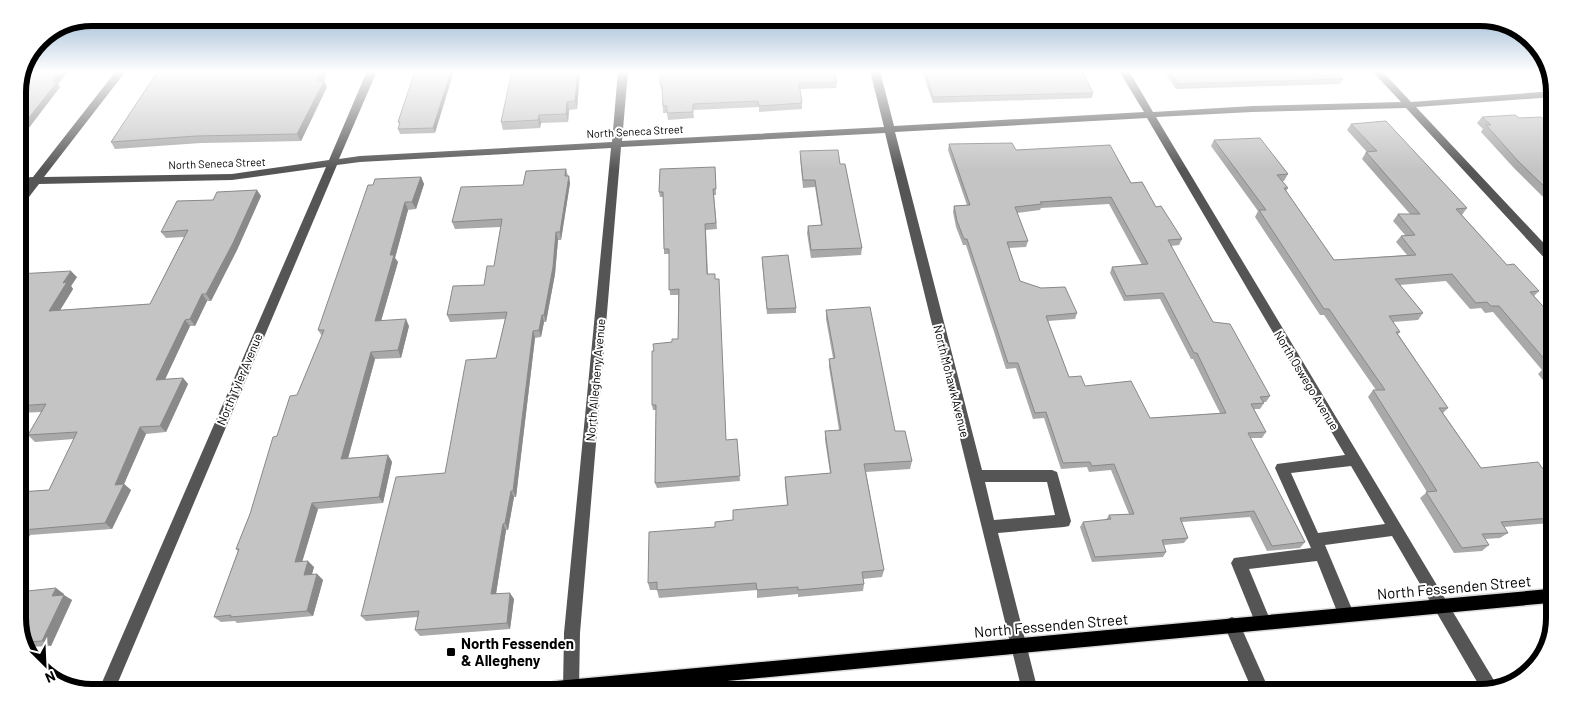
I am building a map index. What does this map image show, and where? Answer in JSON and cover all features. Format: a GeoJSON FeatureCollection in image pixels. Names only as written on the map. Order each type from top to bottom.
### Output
{"type":"FeatureCollection","features":[{"type":"Feature","properties":{"kind":"main road","name":"North Fessenden Street"},"geometry":{"type":"LineString","coordinates":[[608,684],[1546,596]]}},
{"type":"Feature","properties":{"kind":"street"},"geometry":{"type":"LineString","coordinates":[[26,194],[95,104]]}},
{"type":"Feature","properties":{"kind":"street","name":"North Tyler Avenue"},"geometry":{"type":"LineString","coordinates":[[109,684],[358,104]]}},
{"type":"Feature","properties":{"kind":"street","name":"North Allegheny Avenue"},"geometry":{"type":"LineString","coordinates":[[566,684],[620,104]]}},
{"type":"Feature","properties":{"kind":"street","name":"North Mohawk Avenue"},"geometry":{"type":"LineString","coordinates":[[883,104],[1028,684]]}},
{"type":"Feature","properties":{"kind":"street","name":"North Oswego Avenue"},"geometry":{"type":"LineString","coordinates":[[1144,104],[1440,605],[1488,683]]}},
{"type":"Feature","properties":{"kind":"street","name":"North Seneca Street"},"geometry":{"type":"LineString","coordinates":[[26,181],[232,177],[360,159],[1252,108],[1375,107],[1406,104]]}},
{"type":"Feature","properties":{"kind":"street"},"geometry":{"type":"LineString","coordinates":[[1407,104],[1546,253]]}},
{"type":"Feature","properties":{"kind":"street"},"geometry":{"type":"LineString","coordinates":[[1346,614],[1322,554],[1282,468],[1354,460]]}},
{"type":"Feature","properties":{"kind":"street"},"geometry":{"type":"LineString","coordinates":[[976,476],[1052,476],[1064,521],[988,527]]}},
{"type":"Feature","properties":{"kind":"street"},"geometry":{"type":"LineString","coordinates":[[1314,540],[1395,529]]}},
{"type":"Feature","properties":{"kind":"street"},"geometry":{"type":"LineString","coordinates":[[1263,622],[1239,563],[1322,554]]}},
{"type":"Feature","properties":{"kind":"street"},"geometry":{"type":"LineString","coordinates":[[1232,625],[1258,684]]}},
{"type":"Feature","properties":{"kind":"building"},"geometry":{"type":"Polygon","coordinates":[[[26,104],[40,104],[26,121],[26,104]]]}},
{"type":"Feature","properties":{"kind":"building"},"geometry":{"type":"Polygon","coordinates":[[[136,104],[312,104],[297,134],[196,136],[111,142],[136,104]]]}},
{"type":"Feature","properties":{"kind":"building"},"geometry":{"type":"Polygon","coordinates":[[[404,104],[441,104],[433,128],[398,129],[400,122],[398,122],[404,104]]]}},
{"type":"Feature","properties":{"kind":"building"},"geometry":{"type":"Polygon","coordinates":[[[505,104],[567,104],[566,114],[539,115],[538,120],[501,122],[505,104]]]}},
{"type":"Feature","properties":{"kind":"building"},"geometry":{"type":"Polygon","coordinates":[[[663,104],[693,104],[693,112],[667,113],[667,106],[663,106],[663,104]]]}},
{"type":"Feature","properties":{"kind":"building"},"geometry":{"type":"Polygon","coordinates":[[[759,104],[786,104],[759,106],[759,104]]]}},
{"type":"Feature","properties":{"kind":"building"},"geometry":{"type":"Polygon","coordinates":[[[1515,115],[1519,118],[1541,117],[1546,121],[1546,188],[1518,161],[1486,125],[1491,125],[1482,117],[1515,115]]]}},
{"type":"Feature","properties":{"kind":"building"},"geometry":{"type":"Polygon","coordinates":[[[1386,121],[1467,208],[1456,209],[1507,265],[1514,264],[1539,291],[1530,292],[1546,309],[1546,361],[1499,306],[1491,306],[1487,302],[1476,303],[1452,274],[1395,279],[1423,313],[1389,316],[1400,332],[1396,332],[1448,408],[1439,408],[1481,468],[1538,462],[1546,473],[1546,518],[1501,522],[1508,533],[1482,534],[1489,545],[1462,548],[1426,492],[1437,491],[1373,390],[1385,390],[1329,309],[1324,309],[1259,210],[1266,210],[1214,140],[1260,138],[1288,174],[1277,175],[1288,188],[1284,188],[1334,260],[1416,255],[1401,236],[1415,235],[1398,214],[1420,214],[1366,152],[1377,151],[1351,124],[1386,121]]]}},
{"type":"Feature","properties":{"kind":"building"},"geometry":{"type":"Polygon","coordinates":[[[1012,143],[1016,150],[1110,145],[1131,183],[1142,182],[1156,207],[1161,206],[1182,239],[1168,240],[1213,322],[1230,324],[1270,396],[1260,397],[1264,403],[1251,404],[1266,432],[1248,433],[1305,542],[1272,546],[1254,511],[1180,518],[1188,538],[1162,540],[1166,552],[1095,557],[1083,522],[1111,519],[1109,515],[1134,514],[1114,464],[1092,466],[1090,462],[1063,463],[1046,412],[1035,413],[1018,363],[1008,363],[967,239],[964,239],[957,221],[954,206],[970,205],[949,144],[1012,143]],[[1111,197],[1040,202],[1042,204],[1015,207],[1028,241],[1007,242],[1020,281],[1041,288],[1065,287],[1077,313],[1046,316],[1069,377],[1081,376],[1085,386],[1131,381],[1150,418],[1226,413],[1197,353],[1194,353],[1163,293],[1126,296],[1112,267],[1148,264],[1111,197]]]}},
{"type":"Feature","properties":{"kind":"building"},"geometry":{"type":"Polygon","coordinates":[[[838,150],[840,164],[845,164],[862,248],[811,250],[808,226],[822,225],[815,180],[803,180],[800,151],[838,150]]]}},
{"type":"Feature","properties":{"kind":"building"},"geometry":{"type":"Polygon","coordinates":[[[715,167],[716,189],[713,189],[716,223],[705,224],[707,274],[715,274],[715,279],[719,279],[726,440],[737,439],[740,476],[655,483],[656,405],[652,405],[652,351],[654,351],[653,344],[672,342],[672,339],[678,339],[679,289],[669,290],[669,249],[664,249],[663,192],[659,192],[660,169],[715,167]]]}},
{"type":"Feature","properties":{"kind":"building"},"geometry":{"type":"Polygon","coordinates":[[[566,169],[565,176],[569,176],[560,232],[556,232],[553,267],[544,315],[542,315],[539,330],[533,331],[513,491],[511,491],[505,523],[503,524],[491,594],[510,593],[507,623],[415,630],[419,611],[361,616],[396,477],[445,473],[466,360],[496,358],[507,312],[447,315],[453,286],[484,285],[487,266],[494,266],[502,219],[452,222],[461,187],[523,185],[526,171],[566,169]]]}},
{"type":"Feature","properties":{"kind":"building"},"geometry":{"type":"Polygon","coordinates":[[[421,177],[412,202],[405,202],[390,255],[394,255],[375,321],[406,319],[398,350],[371,352],[341,459],[388,455],[379,497],[312,503],[295,562],[308,561],[304,575],[317,574],[307,611],[214,617],[239,549],[236,549],[250,514],[273,437],[277,436],[290,396],[297,395],[324,330],[318,330],[368,185],[373,185],[375,179],[421,177]]]}},
{"type":"Feature","properties":{"kind":"building"},"geometry":{"type":"Polygon","coordinates":[[[257,190],[233,243],[206,294],[202,294],[190,319],[185,320],[156,380],[183,378],[160,426],[140,427],[115,485],[124,484],[105,523],[26,530],[26,491],[49,490],[77,432],[28,435],[46,404],[26,405],[26,274],[71,271],[63,283],[67,282],[49,311],[150,304],[188,230],[161,232],[177,201],[213,200],[217,192],[257,190]]]}},
{"type":"Feature","properties":{"kind":"building"},"geometry":{"type":"Polygon","coordinates":[[[788,255],[796,308],[767,309],[762,257],[788,255]]]}},
{"type":"Feature","properties":{"kind":"building"},"geometry":{"type":"Polygon","coordinates":[[[870,307],[895,431],[905,431],[912,461],[864,464],[884,570],[862,572],[864,584],[798,590],[798,587],[757,590],[756,583],[657,590],[657,582],[648,583],[649,532],[715,527],[715,522],[733,520],[733,510],[788,505],[785,477],[831,473],[825,431],[841,430],[829,359],[835,358],[826,310],[870,307]]]}},
{"type":"Feature","properties":{"kind":"building"},"geometry":{"type":"Polygon","coordinates":[[[56,588],[52,596],[64,595],[42,641],[31,642],[28,635],[26,591],[56,588]]]}},
{"type":"Feature","properties":{"kind":"building"},"geometry":{"type":"Polygon","coordinates":[[[1255,682],[1256,684],[1234,684],[1255,682]]]}},
{"type":"Feature","properties":{"kind":"place","name":"North Fessenden & Allegheny"},"geometry":{"type":"Point","coordinates":[451,652]}}]}
